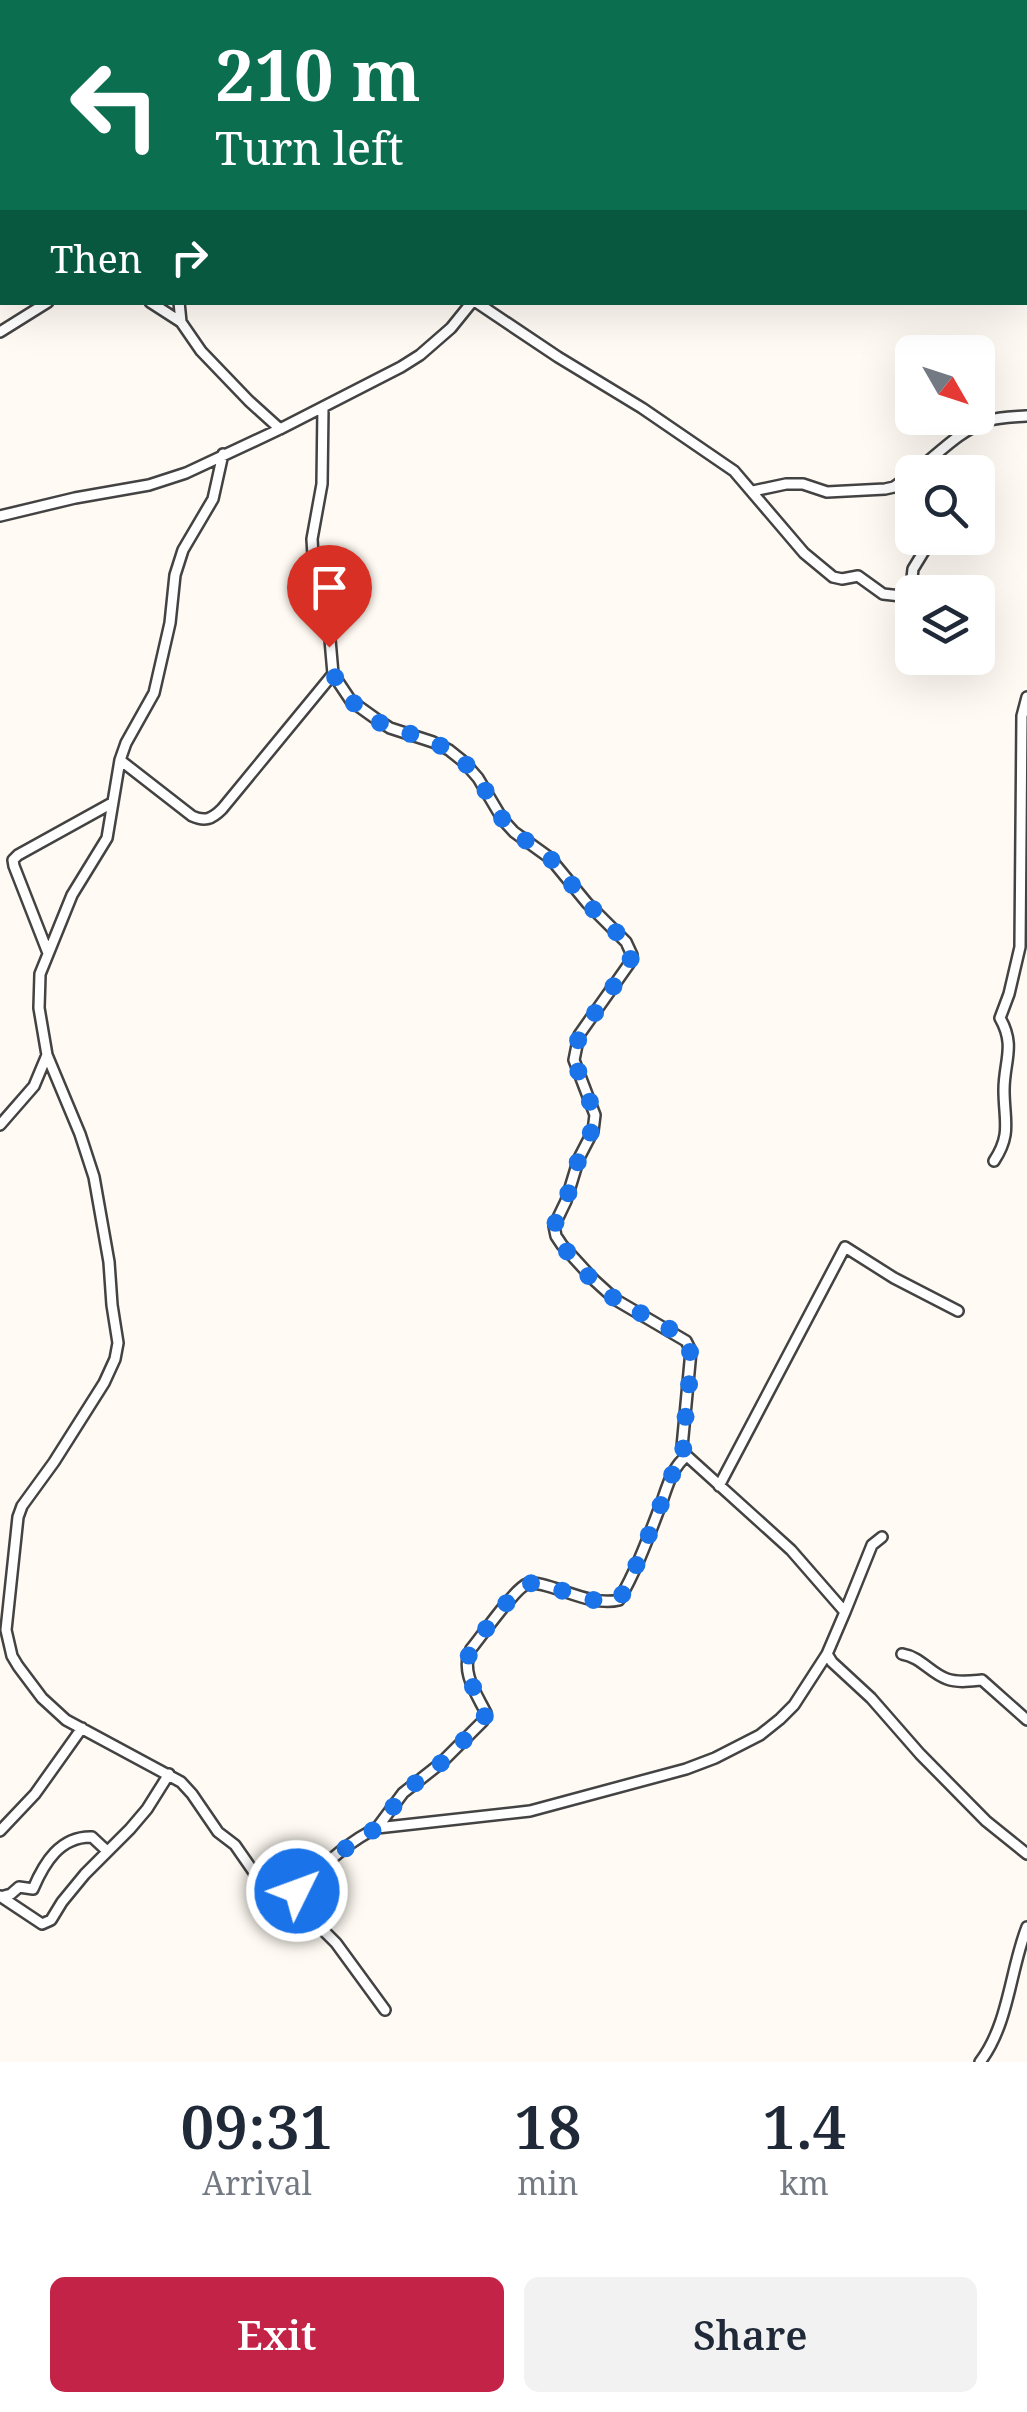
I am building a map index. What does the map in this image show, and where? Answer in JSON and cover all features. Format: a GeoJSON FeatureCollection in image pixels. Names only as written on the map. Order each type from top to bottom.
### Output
{"type":"FeatureCollection","features":[{"type":"Feature","properties":{"kind":"street"},"geometry":{"type":"LineString","coordinates":[[0,332],[43,305]]}},
{"type":"Feature","properties":{"kind":"street"},"geometry":{"type":"LineString","coordinates":[[155,305],[181,322],[201,350],[280,429]]}},
{"type":"Feature","properties":{"kind":"street"},"geometry":{"type":"LineString","coordinates":[[180,305],[181,322]]}},
{"type":"Feature","properties":{"kind":"street"},"geometry":{"type":"LineString","coordinates":[[0,516],[149,485],[186,473],[383,378],[420,355],[471,305]]}},
{"type":"Feature","properties":{"kind":"street"},"geometry":{"type":"LineString","coordinates":[[478,305],[734,471],[804,553],[833,578],[858,576],[889,596],[900,596],[908,591],[913,569],[922,555]]}},
{"type":"Feature","properties":{"kind":"street"},"geometry":{"type":"LineString","coordinates":[[323,407],[322,484],[312,539],[326,605],[333,674],[351,701],[378,722],[433,742],[464,762],[503,820],[550,858],[626,942],[632,955],[576,1045],[574,1060],[595,1115],[554,1226],[562,1245],[616,1300],[686,1342],[690,1351],[682,1446],[687,1456],[791,1550],[846,1612]]}},
{"type":"Feature","properties":{"kind":"street"},"geometry":{"type":"LineString","coordinates":[[937,455],[981,424],[1027,415]]}},
{"type":"Feature","properties":{"kind":"street"},"geometry":{"type":"LineString","coordinates":[[223,454],[213,499],[183,550],[175,575],[170,623],[154,693],[120,760],[107,838],[78,883],[40,974],[41,1025],[47,1055],[94,1178],[118,1343],[116,1360],[104,1383],[22,1506],[6,1630],[12,1656],[42,1698],[66,1720],[169,1774],[192,1794],[267,1891],[274,1896],[290,1897],[336,1943],[385,2010]]}},
{"type":"Feature","properties":{"kind":"street"},"geometry":{"type":"LineString","coordinates":[[752,491],[786,484],[803,484],[827,492],[895,486]]}},
{"type":"Feature","properties":{"kind":"street"},"geometry":{"type":"LineString","coordinates":[[120,760],[192,816],[209,819],[222,809],[333,674]]}},
{"type":"Feature","properties":{"kind":"street"},"geometry":{"type":"LineString","coordinates":[[994,1161],[1006,1137],[1007,1121],[1004,1090],[1010,1045],[1000,1018],[1010,994],[1020,947],[1022,716],[1027,696]]}},
{"type":"Feature","properties":{"kind":"street"},"geometry":{"type":"LineString","coordinates":[[48,953],[14,860],[18,854],[112,803]]}},
{"type":"Feature","properties":{"kind":"street"},"geometry":{"type":"LineString","coordinates":[[0,1125],[34,1086],[47,1055]]}},
{"type":"Feature","properties":{"kind":"street"},"geometry":{"type":"LineString","coordinates":[[719,1486],[846,1247],[894,1278],[958,1311]]}},
{"type":"Feature","properties":{"kind":"street"},"geometry":{"type":"LineString","coordinates":[[378,1828],[404,1792],[441,1763],[483,1721],[486,1713],[466,1659],[517,1592],[528,1584],[539,1584],[587,1599],[619,1600],[673,1474],[687,1456]]}},
{"type":"Feature","properties":{"kind":"street"},"geometry":{"type":"LineString","coordinates":[[290,1897],[324,1865],[378,1828],[530,1812],[671,1773],[714,1758],[760,1735],[794,1705],[827,1654],[872,1544],[882,1537]]}},
{"type":"Feature","properties":{"kind":"street"},"geometry":{"type":"LineString","coordinates":[[0,1574],[12,1582]]}},
{"type":"Feature","properties":{"kind":"street"},"geometry":{"type":"LineString","coordinates":[[827,1654],[975,1810],[1027,1854]]}},
{"type":"Feature","properties":{"kind":"street"},"geometry":{"type":"LineString","coordinates":[[902,1654],[914,1656],[956,1682],[982,1680],[1027,1720]]}},
{"type":"Feature","properties":{"kind":"street"},"geometry":{"type":"LineString","coordinates":[[0,1831],[35,1794],[82,1728]]}},
{"type":"Feature","properties":{"kind":"street"},"geometry":{"type":"LineString","coordinates":[[1,1898],[46,1923],[147,1809],[169,1774]]}},
{"type":"Feature","properties":{"kind":"street"},"geometry":{"type":"LineString","coordinates":[[1,1898],[19,1887],[33,1889],[45,1863],[72,1840],[90,1836],[107,1851]]}},
{"type":"Feature","properties":{"kind":"street"},"geometry":{"type":"LineString","coordinates":[[980,2062],[1004,2010],[1027,1927]]}},
{"type":"Feature","properties":{"kind":"route"},"geometry":{"type":"LineString","coordinates":[[297,1891],[324,1865],[378,1828],[404,1792],[441,1763],[483,1721],[486,1713],[466,1659],[517,1592],[528,1584],[539,1584],[600,1602],[615,1602],[622,1596],[673,1474],[687,1456],[682,1446],[690,1351],[681,1336],[616,1300],[594,1280],[562,1245],[554,1226],[595,1115],[574,1060],[576,1045],[629,964],[632,955],[626,942],[550,858],[503,820],[464,762],[433,742],[378,722],[351,701],[333,674],[329,647]]}}]}
